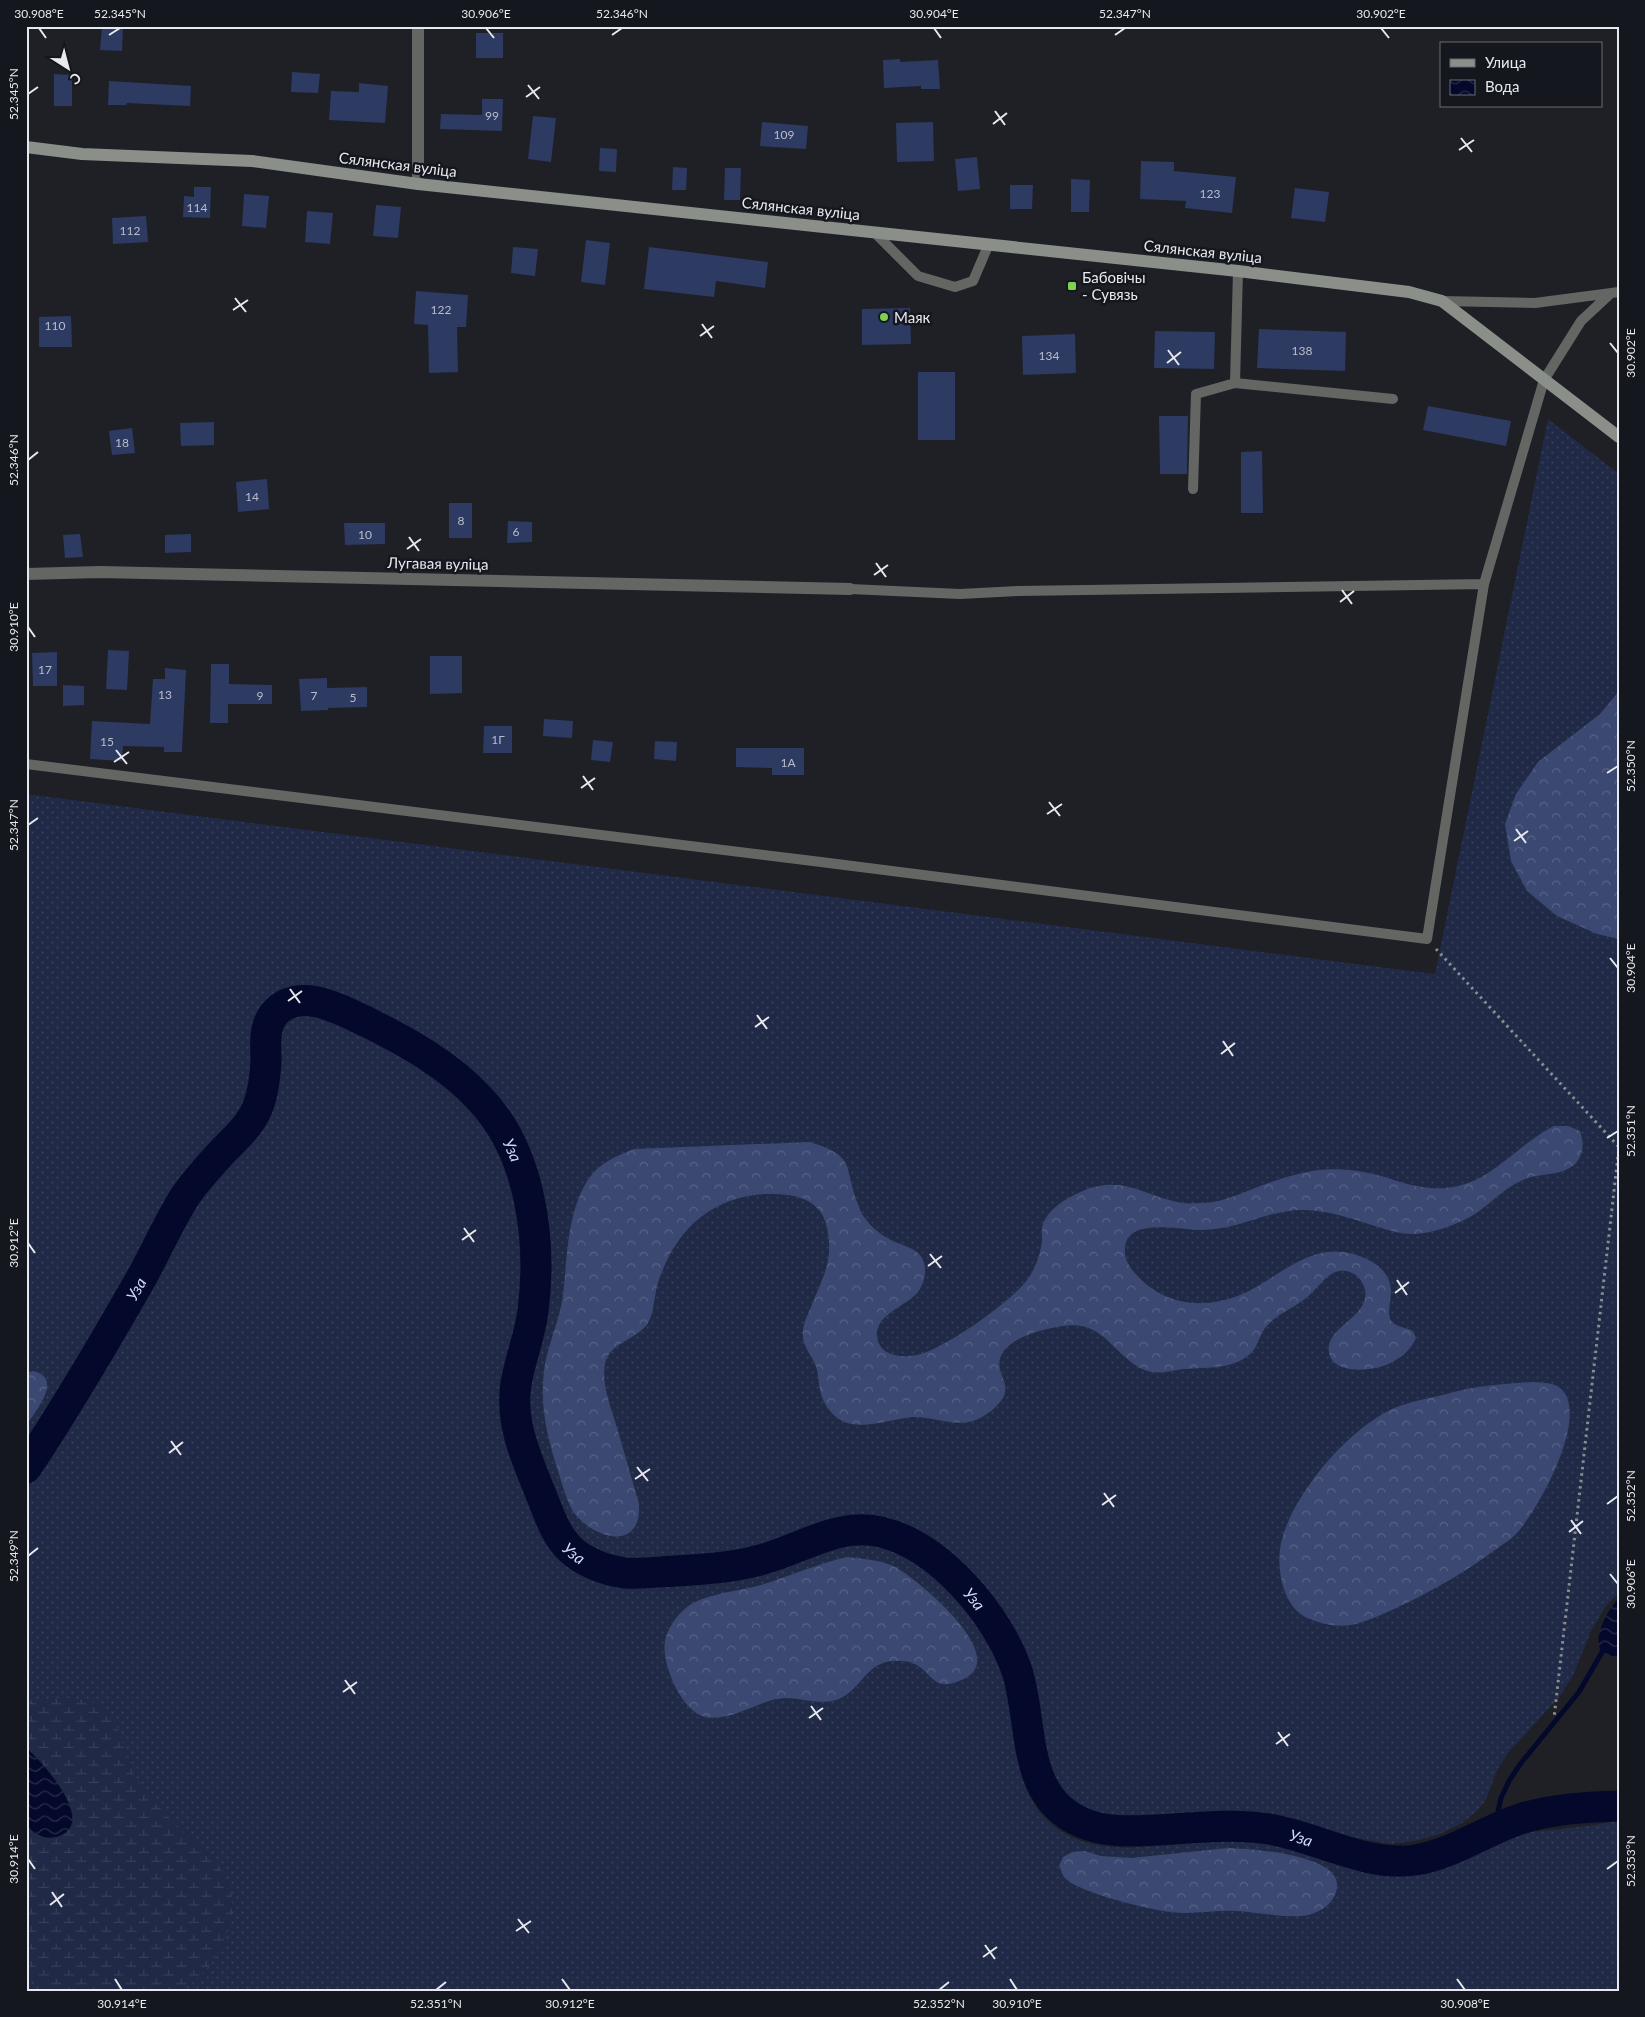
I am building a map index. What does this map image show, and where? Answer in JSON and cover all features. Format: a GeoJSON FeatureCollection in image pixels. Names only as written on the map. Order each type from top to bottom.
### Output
{"type":"FeatureCollection","features":[{"type":"Feature","properties":{"kind":"street"},"geometry":{"type":"LineString","coordinates":[[418,26],[418,184]]}},
{"type":"Feature","properties":{"kind":"street","name":"Сялянская вуліца"},"geometry":{"type":"LineString","coordinates":[[26,147],[82,154],[252,161],[418,184],[874,232],[988,246],[1238,271],[1409,292],[1442,301],[1619,437]]}},
{"type":"Feature","properties":{"kind":"street","name":"Лугавая вуліца"},"geometry":{"type":"LineString","coordinates":[[26,574],[100,572],[850,589]]}},
{"type":"Feature","properties":{"kind":"lane"},"geometry":{"type":"LineString","coordinates":[[874,232],[918,276],[955,287],[972,281],[988,246]]}},
{"type":"Feature","properties":{"kind":"lane"},"geometry":{"type":"LineString","coordinates":[[1235,384],[1238,271]]}},
{"type":"Feature","properties":{"kind":"lane"},"geometry":{"type":"LineString","coordinates":[[1442,301],[1535,303],[1615,292]]}},
{"type":"Feature","properties":{"kind":"lane"},"geometry":{"type":"LineString","coordinates":[[26,764],[1427,939],[1484,584],[1544,380],[1580,321],[1615,292]]}},
{"type":"Feature","properties":{"kind":"lane"},"geometry":{"type":"LineString","coordinates":[[1193,489],[1196,394],[1235,384],[1393,399]]}},
{"type":"Feature","properties":{"kind":"lane"},"geometry":{"type":"LineString","coordinates":[[850,589],[960,594],[1018,591],[1484,584]]}},
{"type":"Feature","properties":{"kind":"path"},"geometry":{"type":"LineString","coordinates":[[1427,939],[1619,1147],[1554,1718]]}},
{"type":"Feature","properties":{"kind":"green space"},"geometry":{"type":"Polygon","coordinates":[[[1548,419],[1619,474],[1619,1592],[1606,1606],[1591,1631],[1573,1676],[1560,1696],[1508,1753],[1497,1770],[1486,1800],[1476,1812],[1461,1824],[1440,1834],[1415,1841],[1390,1844],[1335,1834],[1292,1823],[1242,1815],[1116,1820],[1087,1815],[1069,1804],[1056,1789],[1042,1750],[1033,1685],[1028,1666],[1016,1638],[1001,1614],[982,1591],[950,1561],[917,1538],[892,1527],[879,1523],[852,1520],[813,1529],[752,1551],[723,1556],[654,1562],[611,1557],[597,1552],[584,1544],[573,1534],[555,1506],[539,1468],[527,1429],[523,1396],[544,1294],[545,1245],[539,1197],[533,1174],[514,1128],[490,1090],[454,1060],[427,1042],[384,1019],[346,1001],[319,992],[292,991],[280,995],[269,1003],[261,1014],[254,1040],[250,1094],[245,1106],[221,1138],[188,1176],[165,1213],[105,1321],[26,1446],[26,794],[1435,974],[1548,419]]]}},
{"type":"Feature","properties":{"kind":"green space"},"geometry":{"type":"Polygon","coordinates":[[[1619,691],[1619,939],[1597,934],[1557,916],[1527,891],[1511,861],[1505,824],[1516,794],[1538,762],[1600,714],[1619,691]]]}},
{"type":"Feature","properties":{"kind":"green space"},"geometry":{"type":"Polygon","coordinates":[[[306,1014],[336,1021],[370,1035],[416,1062],[474,1108],[494,1135],[514,1182],[520,1207],[525,1259],[522,1309],[508,1387],[509,1425],[520,1467],[547,1531],[558,1549],[576,1566],[597,1578],[614,1582],[655,1585],[702,1581],[743,1574],[820,1549],[850,1542],[882,1545],[904,1554],[926,1567],[946,1584],[963,1603],[992,1647],[1009,1694],[1022,1778],[1037,1808],[1048,1821],[1070,1836],[1094,1844],[1119,1847],[1146,1847],[1228,1839],[1267,1840],[1306,1849],[1378,1871],[1414,1875],[1440,1869],[1519,1834],[1619,1821],[1619,1991],[26,1991],[26,1491],[156,1277],[186,1220],[259,1126],[268,1111],[273,1098],[278,1041],[283,1029],[292,1020],[306,1014]]]}},
{"type":"Feature","properties":{"kind":"green space"},"geometry":{"type":"Polygon","coordinates":[[[1554,1126],[1568,1126],[1580,1131],[1582,1148],[1580,1157],[1575,1164],[1564,1171],[1534,1176],[1519,1182],[1468,1218],[1436,1231],[1405,1234],[1331,1213],[1295,1210],[1217,1229],[1200,1230],[1156,1227],[1144,1229],[1135,1232],[1128,1238],[1125,1248],[1126,1258],[1130,1267],[1140,1278],[1160,1294],[1175,1300],[1192,1303],[1214,1302],[1242,1294],[1294,1264],[1318,1254],[1343,1252],[1368,1259],[1382,1269],[1390,1283],[1390,1319],[1397,1325],[1413,1331],[1416,1338],[1407,1352],[1393,1362],[1377,1368],[1360,1370],[1344,1368],[1332,1360],[1329,1353],[1329,1344],[1333,1336],[1361,1308],[1365,1300],[1365,1290],[1360,1280],[1352,1273],[1341,1271],[1330,1275],[1306,1298],[1269,1323],[1250,1354],[1235,1363],[1227,1365],[1151,1372],[1140,1368],[1105,1338],[1087,1328],[1076,1325],[1063,1326],[1032,1333],[1012,1343],[1004,1350],[1000,1359],[1000,1369],[1005,1390],[1003,1398],[990,1412],[966,1423],[912,1417],[859,1425],[847,1423],[832,1414],[823,1399],[816,1367],[803,1340],[805,1321],[822,1280],[829,1254],[827,1226],[823,1216],[811,1203],[799,1197],[765,1194],[727,1202],[710,1210],[683,1234],[664,1267],[657,1286],[653,1310],[648,1323],[643,1329],[617,1346],[605,1364],[604,1380],[608,1398],[639,1504],[638,1519],[633,1529],[626,1535],[616,1536],[605,1535],[594,1530],[575,1514],[567,1498],[547,1429],[543,1404],[543,1378],[562,1302],[568,1241],[579,1197],[590,1176],[607,1162],[634,1149],[810,1142],[825,1147],[842,1158],[849,1171],[862,1215],[876,1230],[886,1237],[919,1253],[924,1264],[924,1277],[918,1292],[885,1317],[877,1330],[877,1340],[884,1350],[889,1353],[905,1356],[917,1355],[943,1344],[976,1324],[1007,1300],[1019,1289],[1033,1271],[1041,1245],[1042,1226],[1046,1218],[1054,1208],[1071,1196],[1097,1186],[1122,1186],[1182,1203],[1204,1203],[1225,1199],[1292,1175],[1329,1169],[1364,1172],[1422,1187],[1454,1187],[1488,1173],[1554,1126]]]}},
{"type":"Feature","properties":{"kind":"green space"},"geometry":{"type":"Polygon","coordinates":[[[33,1371],[42,1375],[46,1380],[47,1387],[41,1403],[26,1426],[26,1373],[33,1371]]]}},
{"type":"Feature","properties":{"kind":"green space"},"geometry":{"type":"Polygon","coordinates":[[[1533,1382],[1551,1384],[1560,1388],[1568,1401],[1570,1419],[1566,1440],[1558,1463],[1536,1506],[1515,1535],[1442,1584],[1409,1602],[1366,1621],[1345,1626],[1330,1625],[1307,1618],[1296,1610],[1286,1595],[1281,1576],[1279,1557],[1282,1539],[1298,1502],[1310,1483],[1340,1448],[1373,1420],[1400,1406],[1472,1388],[1533,1382]]]}},
{"type":"Feature","properties":{"kind":"green space"},"geometry":{"type":"Polygon","coordinates":[[[847,1557],[873,1560],[892,1565],[936,1598],[963,1628],[973,1643],[977,1657],[975,1669],[972,1673],[959,1681],[943,1684],[932,1679],[924,1670],[910,1662],[886,1662],[871,1670],[854,1689],[839,1699],[832,1701],[819,1702],[785,1698],[767,1702],[732,1715],[714,1718],[696,1713],[688,1706],[674,1685],[666,1661],[665,1650],[668,1632],[676,1618],[683,1611],[693,1603],[711,1596],[761,1585],[847,1557]]]}},
{"type":"Feature","properties":{"kind":"green space"},"geometry":{"type":"Polygon","coordinates":[[[60,1698],[84,1700],[100,1706],[111,1715],[134,1772],[144,1789],[176,1825],[213,1859],[221,1868],[226,1878],[230,1888],[233,1908],[225,1940],[207,1969],[181,1991],[49,1991],[26,1972],[26,1700],[41,1701],[60,1698]]]}},
{"type":"Feature","properties":{"kind":"green space"},"geometry":{"type":"Polygon","coordinates":[[[1228,1848],[1275,1852],[1313,1862],[1328,1869],[1336,1879],[1334,1897],[1321,1910],[1300,1916],[1236,1911],[1171,1912],[1131,1904],[1083,1889],[1064,1877],[1059,1866],[1063,1857],[1072,1852],[1085,1851],[1101,1856],[1131,1858],[1228,1848]]]}},
{"type":"Feature","properties":{"kind":"water"},"geometry":{"type":"Polygon","coordinates":[[[1619,1598],[1619,1656],[1608,1655],[1601,1650],[1599,1643],[1600,1633],[1608,1613],[1619,1598]]]}},
{"type":"Feature","properties":{"kind":"water"},"geometry":{"type":"Polygon","coordinates":[[[26,1747],[54,1778],[70,1805],[72,1814],[71,1826],[64,1834],[47,1838],[37,1834],[26,1824],[26,1747]]]}},
{"type":"Feature","properties":{"kind":"building"},"geometry":{"type":"Polygon","coordinates":[[[102,26],[123,26],[122,51],[100,50],[102,26]]]}},
{"type":"Feature","properties":{"kind":"building"},"geometry":{"type":"Polygon","coordinates":[[[476,33],[503,33],[503,58],[476,58],[476,33]]]}},
{"type":"Feature","properties":{"kind":"building"},"geometry":{"type":"Polygon","coordinates":[[[900,59],[900,62],[938,60],[940,89],[921,89],[921,86],[884,88],[883,60],[900,59]]]}},
{"type":"Feature","properties":{"kind":"building"},"geometry":{"type":"Polygon","coordinates":[[[292,72],[320,74],[318,93],[291,92],[292,72]]]}},
{"type":"Feature","properties":{"kind":"building"},"geometry":{"type":"Polygon","coordinates":[[[54,74],[72,75],[72,106],[54,106],[54,74]]]}},
{"type":"Feature","properties":{"kind":"building"},"geometry":{"type":"Polygon","coordinates":[[[109,81],[191,86],[190,106],[127,103],[126,105],[108,105],[109,81]]]}},
{"type":"Feature","properties":{"kind":"building"},"geometry":{"type":"Polygon","coordinates":[[[359,83],[388,86],[385,123],[329,120],[331,91],[359,92],[359,83]]]}},
{"type":"Feature","properties":{"kind":"building"},"geometry":{"type":"Polygon","coordinates":[[[482,99],[503,99],[502,131],[440,129],[441,114],[482,115],[482,99]]]}},
{"type":"Feature","properties":{"kind":"building"},"geometry":{"type":"Polygon","coordinates":[[[533,116],[556,118],[551,162],[528,159],[533,116]]]}},
{"type":"Feature","properties":{"kind":"building"},"geometry":{"type":"Polygon","coordinates":[[[762,122],[808,126],[806,149],[760,146],[762,122]]]}},
{"type":"Feature","properties":{"kind":"building"},"geometry":{"type":"Polygon","coordinates":[[[933,122],[934,161],[897,162],[896,123],[933,122]]]}},
{"type":"Feature","properties":{"kind":"building"},"geometry":{"type":"Polygon","coordinates":[[[600,148],[617,149],[616,172],[599,171],[600,148]]]}},
{"type":"Feature","properties":{"kind":"building"},"geometry":{"type":"Polygon","coordinates":[[[977,157],[980,189],[958,191],[955,159],[977,157]]]}},
{"type":"Feature","properties":{"kind":"building"},"geometry":{"type":"Polygon","coordinates":[[[1141,161],[1174,162],[1174,171],[1236,177],[1232,213],[1185,208],[1186,201],[1140,199],[1141,161]]]}},
{"type":"Feature","properties":{"kind":"building"},"geometry":{"type":"Polygon","coordinates":[[[673,167],[687,168],[686,190],[672,190],[673,167]]]}},
{"type":"Feature","properties":{"kind":"building"},"geometry":{"type":"Polygon","coordinates":[[[725,168],[741,168],[740,200],[724,200],[725,168]]]}},
{"type":"Feature","properties":{"kind":"building"},"geometry":{"type":"Polygon","coordinates":[[[1071,179],[1090,180],[1089,212],[1071,212],[1071,179]]]}},
{"type":"Feature","properties":{"kind":"building"},"geometry":{"type":"Polygon","coordinates":[[[1010,185],[1033,185],[1032,209],[1010,209],[1010,185]]]}},
{"type":"Feature","properties":{"kind":"building"},"geometry":{"type":"Polygon","coordinates":[[[194,187],[211,187],[210,218],[183,217],[184,196],[194,197],[194,187]]]}},
{"type":"Feature","properties":{"kind":"building"},"geometry":{"type":"Polygon","coordinates":[[[1295,188],[1329,192],[1325,222],[1291,218],[1295,188]]]}},
{"type":"Feature","properties":{"kind":"building"},"geometry":{"type":"Polygon","coordinates":[[[244,194],[269,196],[266,228],[242,226],[244,194]]]}},
{"type":"Feature","properties":{"kind":"building"},"geometry":{"type":"Polygon","coordinates":[[[376,205],[401,207],[398,238],[373,236],[376,205]]]}},
{"type":"Feature","properties":{"kind":"building"},"geometry":{"type":"Polygon","coordinates":[[[307,211],[333,213],[330,244],[305,242],[307,211]]]}},
{"type":"Feature","properties":{"kind":"building"},"geometry":{"type":"Polygon","coordinates":[[[146,216],[148,242],[113,244],[112,218],[146,216]]]}},
{"type":"Feature","properties":{"kind":"building"},"geometry":{"type":"Polygon","coordinates":[[[586,240],[610,243],[605,285],[581,282],[586,240]]]}},
{"type":"Feature","properties":{"kind":"building"},"geometry":{"type":"Polygon","coordinates":[[[513,247],[538,249],[535,276],[511,273],[513,247]]]}},
{"type":"Feature","properties":{"kind":"building"},"geometry":{"type":"Polygon","coordinates":[[[649,247],[768,262],[765,288],[716,281],[714,297],[644,289],[649,247]]]}},
{"type":"Feature","properties":{"kind":"building"},"geometry":{"type":"Polygon","coordinates":[[[416,291],[468,295],[466,327],[457,327],[458,372],[429,373],[428,325],[414,324],[416,291]]]}},
{"type":"Feature","properties":{"kind":"building"},"geometry":{"type":"Polygon","coordinates":[[[910,308],[911,344],[862,345],[862,309],[910,308]]]}},
{"type":"Feature","properties":{"kind":"building"},"geometry":{"type":"Polygon","coordinates":[[[71,316],[72,347],[39,347],[39,317],[71,316]]]}},
{"type":"Feature","properties":{"kind":"building"},"geometry":{"type":"Polygon","coordinates":[[[1259,329],[1346,332],[1345,371],[1257,368],[1259,329]]]}},
{"type":"Feature","properties":{"kind":"building"},"geometry":{"type":"Polygon","coordinates":[[[1155,331],[1215,332],[1214,369],[1154,368],[1155,331]]]}},
{"type":"Feature","properties":{"kind":"building"},"geometry":{"type":"Polygon","coordinates":[[[1075,334],[1076,373],[1023,375],[1022,336],[1075,334]]]}},
{"type":"Feature","properties":{"kind":"building"},"geometry":{"type":"Polygon","coordinates":[[[918,372],[955,372],[955,440],[918,440],[918,372]]]}},
{"type":"Feature","properties":{"kind":"building"},"geometry":{"type":"Polygon","coordinates":[[[1428,406],[1511,421],[1506,446],[1423,430],[1428,406]]]}},
{"type":"Feature","properties":{"kind":"building"},"geometry":{"type":"Polygon","coordinates":[[[1159,416],[1188,416],[1187,474],[1160,474],[1159,416]]]}},
{"type":"Feature","properties":{"kind":"building"},"geometry":{"type":"Polygon","coordinates":[[[214,422],[214,445],[181,446],[180,423],[214,422]]]}},
{"type":"Feature","properties":{"kind":"building"},"geometry":{"type":"Polygon","coordinates":[[[132,428],[135,453],[112,455],[109,431],[132,428]]]}},
{"type":"Feature","properties":{"kind":"building"},"geometry":{"type":"Polygon","coordinates":[[[1262,451],[1263,513],[1241,513],[1241,452],[1262,451]]]}},
{"type":"Feature","properties":{"kind":"building"},"geometry":{"type":"Polygon","coordinates":[[[267,479],[269,509],[238,512],[236,482],[267,479]]]}},
{"type":"Feature","properties":{"kind":"building"},"geometry":{"type":"Polygon","coordinates":[[[449,503],[472,503],[472,538],[449,538],[449,503]]]}},
{"type":"Feature","properties":{"kind":"building"},"geometry":{"type":"Polygon","coordinates":[[[508,521],[532,522],[532,542],[507,543],[508,521]]]}},
{"type":"Feature","properties":{"kind":"building"},"geometry":{"type":"Polygon","coordinates":[[[344,523],[385,523],[385,544],[345,545],[344,523]]]}},
{"type":"Feature","properties":{"kind":"building"},"geometry":{"type":"Polygon","coordinates":[[[80,534],[83,557],[65,558],[63,535],[80,534]]]}},
{"type":"Feature","properties":{"kind":"building"},"geometry":{"type":"Polygon","coordinates":[[[191,534],[191,552],[165,553],[165,535],[191,534]]]}},
{"type":"Feature","properties":{"kind":"building"},"geometry":{"type":"Polygon","coordinates":[[[108,650],[129,651],[127,690],[106,689],[108,650]]]}},
{"type":"Feature","properties":{"kind":"building"},"geometry":{"type":"Polygon","coordinates":[[[57,652],[57,686],[33,686],[32,653],[57,652]]]}},
{"type":"Feature","properties":{"kind":"building"},"geometry":{"type":"Polygon","coordinates":[[[430,656],[462,656],[462,693],[430,694],[430,656]]]}},
{"type":"Feature","properties":{"kind":"building"},"geometry":{"type":"Polygon","coordinates":[[[211,664],[229,664],[229,684],[272,685],[272,704],[228,704],[228,723],[210,723],[211,664]]]}},
{"type":"Feature","properties":{"kind":"building"},"geometry":{"type":"Polygon","coordinates":[[[165,668],[186,670],[182,752],[164,752],[164,747],[123,746],[122,761],[90,759],[92,721],[150,724],[153,679],[165,679],[165,668]]]}},
{"type":"Feature","properties":{"kind":"building"},"geometry":{"type":"Polygon","coordinates":[[[327,678],[327,688],[367,687],[367,707],[301,711],[299,679],[327,678]]]}},
{"type":"Feature","properties":{"kind":"building"},"geometry":{"type":"Polygon","coordinates":[[[63,685],[84,686],[84,705],[63,706],[63,685]]]}},
{"type":"Feature","properties":{"kind":"building"},"geometry":{"type":"Polygon","coordinates":[[[544,719],[573,721],[572,738],[543,736],[544,719]]]}},
{"type":"Feature","properties":{"kind":"building"},"geometry":{"type":"Polygon","coordinates":[[[484,726],[512,726],[512,753],[483,753],[484,726]]]}},
{"type":"Feature","properties":{"kind":"building"},"geometry":{"type":"Polygon","coordinates":[[[593,740],[613,742],[610,762],[591,760],[593,740]]]}},
{"type":"Feature","properties":{"kind":"building"},"geometry":{"type":"Polygon","coordinates":[[[655,741],[677,742],[676,761],[654,759],[655,741]]]}},
{"type":"Feature","properties":{"kind":"building"},"geometry":{"type":"Polygon","coordinates":[[[736,748],[804,748],[804,775],[772,775],[772,768],[736,767],[736,748]]]}},
{"type":"Feature","properties":{"kind":"waterway","name":"Уза"},"geometry":{"type":"LineString","coordinates":[[26,1468],[115,1324],[184,1198],[203,1173],[250,1122],[258,1105],[263,1087],[266,1037],[270,1019],[284,1006],[295,1001],[320,1003],[345,1012],[382,1030],[427,1055],[455,1075],[480,1099],[497,1120],[511,1145],[522,1171],[529,1199],[534,1227],[536,1256],[533,1311],[516,1384],[515,1412],[517,1426],[520,1440],[555,1529],[569,1548],[581,1557],[595,1565],[617,1572],[650,1573],[749,1563],[826,1536],[853,1530],[881,1532],[903,1540],[945,1567],[981,1606],[996,1628],[1017,1671],[1033,1757],[1039,1777],[1048,1796],[1063,1811],[1092,1826],[1110,1830],[1129,1831],[1255,1827],[1287,1833],[1360,1855],[1396,1861],[1415,1860],[1442,1853],[1507,1824],[1544,1813],[1569,1809],[1619,1806]]}},
{"type":"Feature","properties":{"kind":"waterway"},"geometry":{"type":"LineString","coordinates":[[1494,1830],[1501,1798],[1509,1781],[1521,1763],[1579,1692],[1605,1647]]}},
{"type":"Feature","properties":{"kind":"place","name":"Бабовічы - Сувязь"},"geometry":{"type":"Point","coordinates":[1072,286]}},
{"type":"Feature","properties":{"kind":"place","name":"Маяк"},"geometry":{"type":"Point","coordinates":[884,317]}}]}
